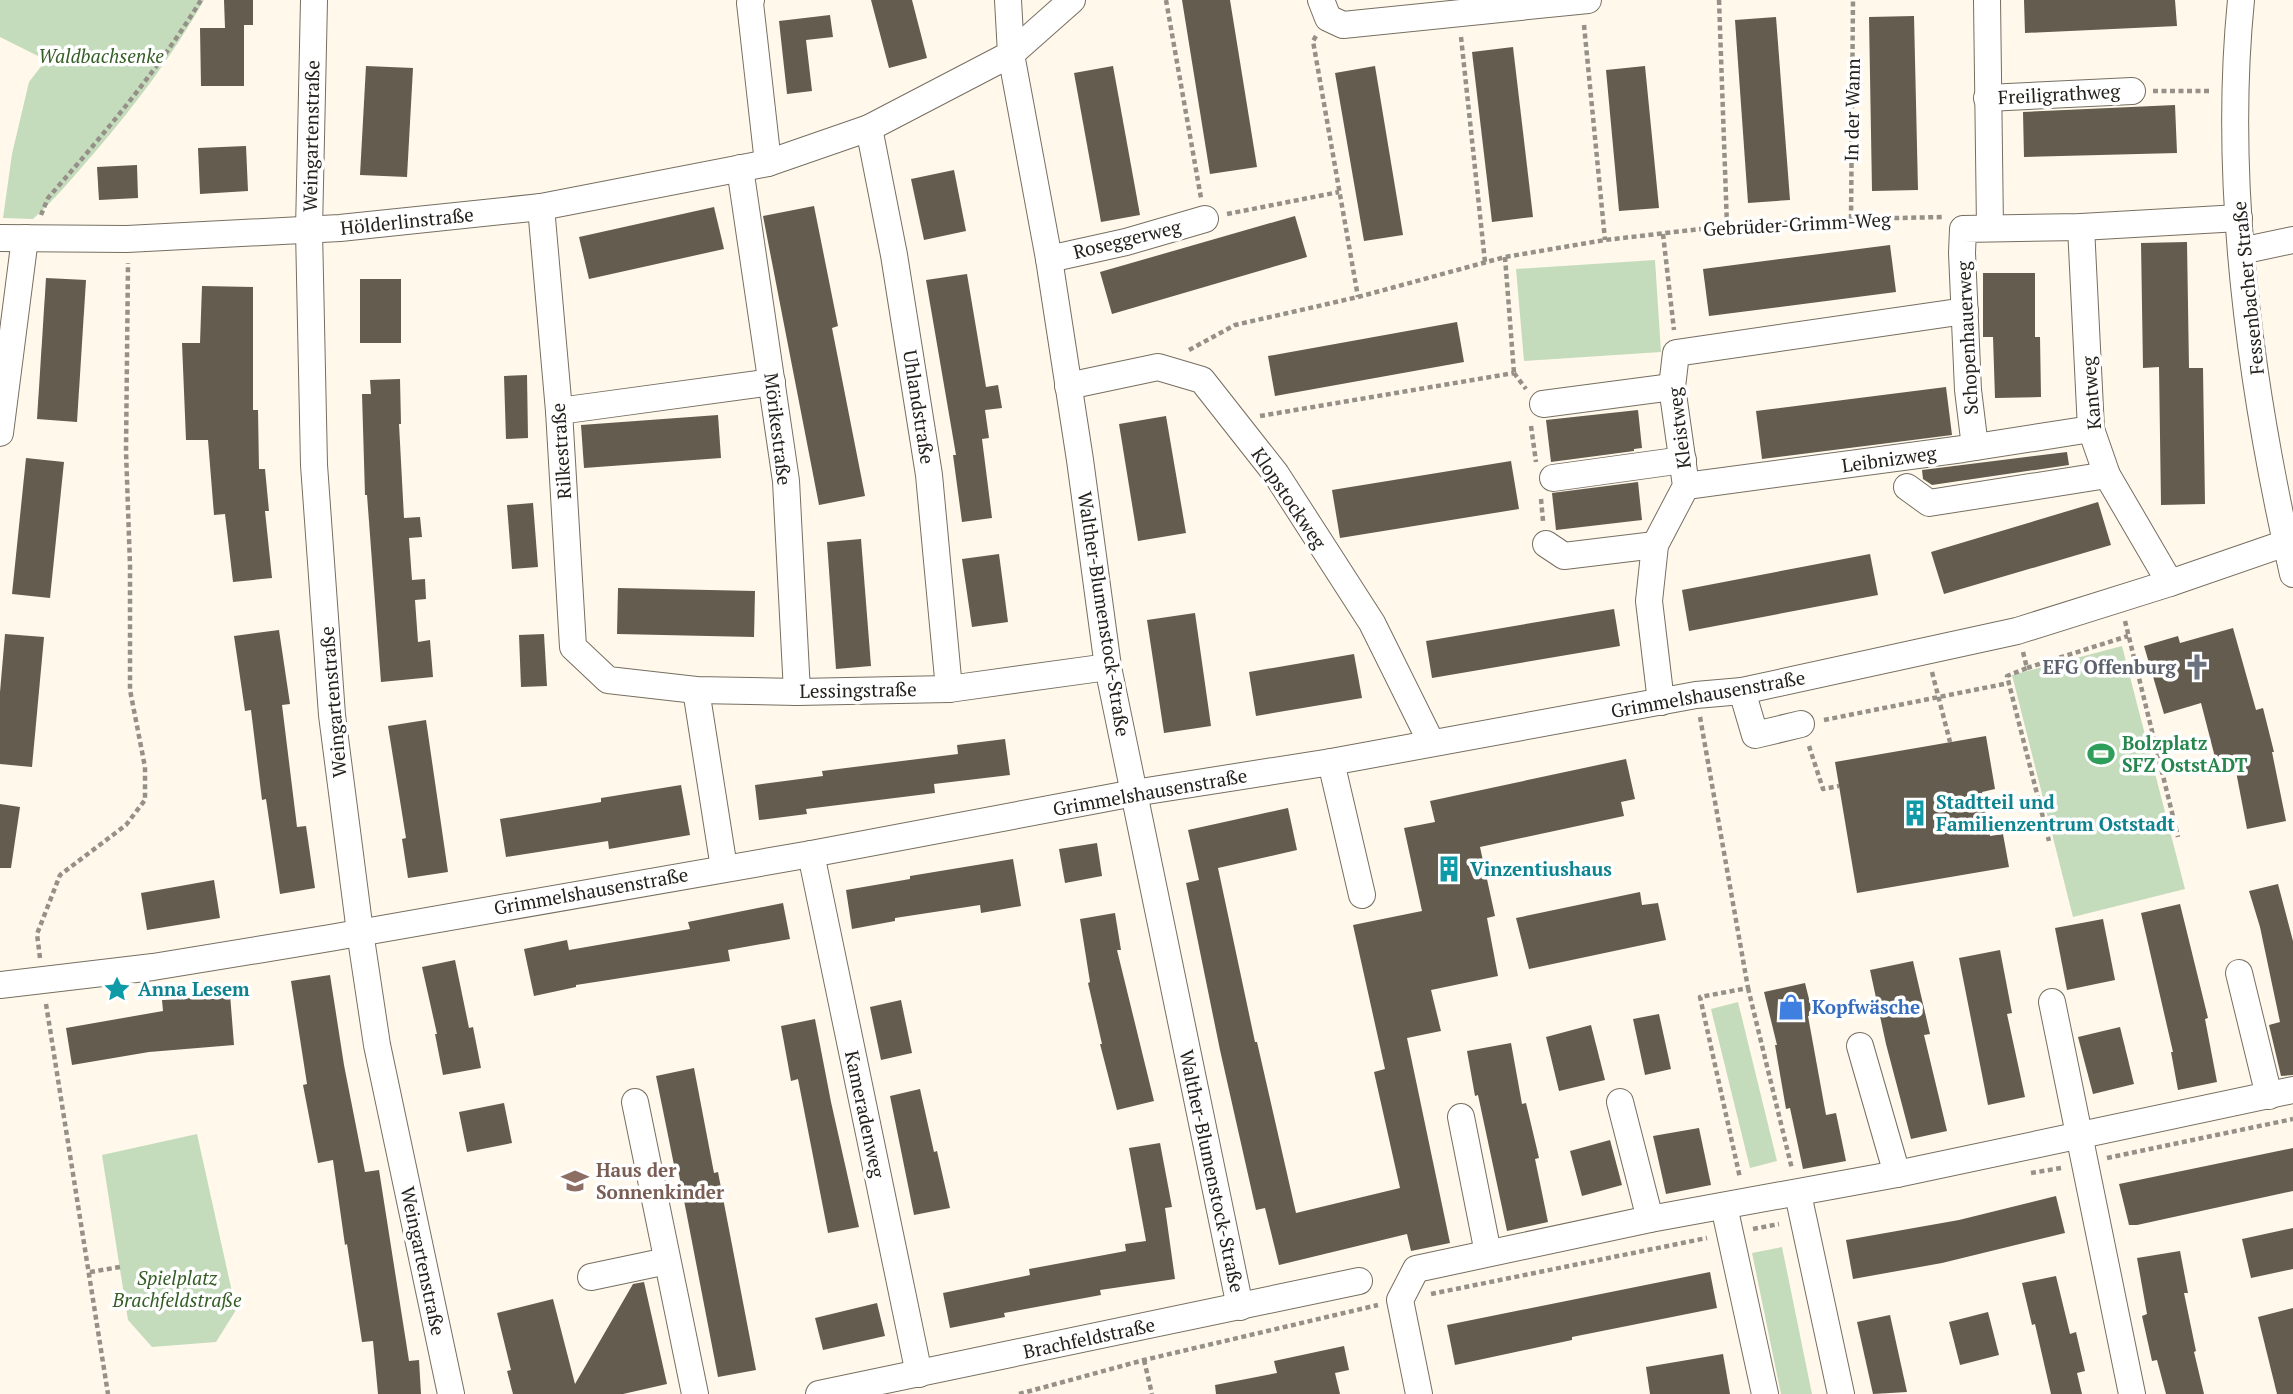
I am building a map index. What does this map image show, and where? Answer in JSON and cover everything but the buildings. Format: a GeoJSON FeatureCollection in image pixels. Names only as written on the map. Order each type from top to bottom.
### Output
{"type":"FeatureCollection","features":[{"type":"Feature","properties":{"kind":"street","name":"Weingartenstraße"},"geometry":{"type":"LineString","coordinates":[[314,0],[309,230],[314,465],[332,715],[377,1045],[451,1394]]}},
{"type":"Feature","properties":{"kind":"street"},"geometry":{"type":"LineString","coordinates":[[751,0],[768,163]]}},
{"type":"Feature","properties":{"kind":"street","name":"Walther-Blumenstock-Straße"},"geometry":{"type":"LineString","coordinates":[[1008,0],[1012,54],[1049,258],[1108,667],[1240,1307]]}},
{"type":"Feature","properties":{"kind":"street","name":"Hölderlinstraße"},"geometry":{"type":"LineString","coordinates":[[13,238],[127,239],[309,230],[541,207],[768,163],[869,128],[1012,54],[1072,0]]}},
{"type":"Feature","properties":{"kind":"street"},"geometry":{"type":"LineString","coordinates":[[1325,9],[1343,24],[1458,6],[1588,0]]}},
{"type":"Feature","properties":{"kind":"street","name":"Freiligrathweg"},"geometry":{"type":"LineString","coordinates":[[1987,0],[1990,228]]}},
{"type":"Feature","properties":{"kind":"street","name":"Fessenbacher Straße"},"geometry":{"type":"LineString","coordinates":[[2241,0],[2236,92],[2241,251],[2255,368],[2293,573]]}},
{"type":"Feature","properties":{"kind":"street","name":"Freiligrathweg"},"geometry":{"type":"LineString","coordinates":[[1987,98],[2132,91]]}},
{"type":"Feature","properties":{"kind":"street","name":"Uhlandstraße"},"geometry":{"type":"LineString","coordinates":[[869,128],[899,282],[927,463],[949,689]]}},
{"type":"Feature","properties":{"kind":"street","name":"Mörikestraße"},"geometry":{"type":"LineString","coordinates":[[740,168],[786,481],[797,692]]}},
{"type":"Feature","properties":{"kind":"street","name":"Rilkestraße"},"geometry":{"type":"LineString","coordinates":[[541,207],[559,411],[573,647],[608,680]]}},
{"type":"Feature","properties":{"kind":"street"},"geometry":{"type":"LineString","coordinates":[[1963,229],[2081,227],[2239,218]]}},
{"type":"Feature","properties":{"kind":"street","name":"Roseggerweg"},"geometry":{"type":"LineString","coordinates":[[1049,258],[1126,242],[1205,219]]}},
{"type":"Feature","properties":{"kind":"street","name":"Kantweg"},"geometry":{"type":"LineString","coordinates":[[2081,227],[2091,429],[2107,475],[2169,583]]}},
{"type":"Feature","properties":{"kind":"street","name":"Schopenhauerweg"},"geometry":{"type":"LineString","coordinates":[[1963,229],[1968,390],[1975,447]]}},
{"type":"Feature","properties":{"kind":"street"},"geometry":{"type":"LineString","coordinates":[[0,433],[13,238]]}},
{"type":"Feature","properties":{"kind":"street"},"geometry":{"type":"LineString","coordinates":[[2241,251],[2293,240]]}},
{"type":"Feature","properties":{"kind":"street"},"geometry":{"type":"LineString","coordinates":[[1676,353],[1965,311]]}},
{"type":"Feature","properties":{"kind":"street","name":"Kleistweg"},"geometry":{"type":"LineString","coordinates":[[1661,702],[1649,601],[1655,545],[1685,473],[1672,387],[1676,353]]}},
{"type":"Feature","properties":{"kind":"street","name":"Klopstockweg"},"geometry":{"type":"LineString","coordinates":[[1068,386],[1158,368],[1202,380],[1276,474],[1372,623],[1431,742]]}},
{"type":"Feature","properties":{"kind":"street"},"geometry":{"type":"LineString","coordinates":[[559,411],[772,382]]}},
{"type":"Feature","properties":{"kind":"street"},"geometry":{"type":"LineString","coordinates":[[1534,407],[1672,387]]}},
{"type":"Feature","properties":{"kind":"street","name":"Leibnizweg"},"geometry":{"type":"LineString","coordinates":[[1543,480],[1685,473],[1975,447],[2091,429]]}},
{"type":"Feature","properties":{"kind":"street"},"geometry":{"type":"LineString","coordinates":[[1908,487],[1929,503],[2107,475]]}},
{"type":"Feature","properties":{"kind":"street","name":"Grimmelshausenstraße"},"geometry":{"type":"LineString","coordinates":[[0,985],[153,967],[811,854],[1134,793],[1331,762],[1696,695],[1742,691],[2017,631],[2169,583],[2288,536]]}},
{"type":"Feature","properties":{"kind":"street"},"geometry":{"type":"LineString","coordinates":[[1546,544],[1564,556],[1655,545]]}},
{"type":"Feature","properties":{"kind":"street","name":"Lessingstraße"},"geometry":{"type":"LineString","coordinates":[[608,680],[696,690],[797,692],[949,689],[1108,667]]}},
{"type":"Feature","properties":{"kind":"street"},"geometry":{"type":"LineString","coordinates":[[696,690],[724,868]]}},
{"type":"Feature","properties":{"kind":"street"},"geometry":{"type":"LineString","coordinates":[[1742,691],[1755,735],[1801,724]]}},
{"type":"Feature","properties":{"kind":"street"},"geometry":{"type":"LineString","coordinates":[[1331,762],[1362,895]]}},
{"type":"Feature","properties":{"kind":"street","name":"Kameradenweg"},"geometry":{"type":"LineString","coordinates":[[811,854],[919,1374]]}},
{"type":"Feature","properties":{"kind":"street"},"geometry":{"type":"LineString","coordinates":[[1419,1394],[1400,1300],[1416,1269],[1650,1219],[1897,1174],[2281,1093],[2239,973]]}},
{"type":"Feature","properties":{"kind":"street"},"geometry":{"type":"LineString","coordinates":[[2052,1002],[2132,1394]]}},
{"type":"Feature","properties":{"kind":"street"},"geometry":{"type":"LineString","coordinates":[[1860,1046],[1897,1174]]}},
{"type":"Feature","properties":{"kind":"street"},"geometry":{"type":"LineString","coordinates":[[635,1102],[695,1394]]}},
{"type":"Feature","properties":{"kind":"street"},"geometry":{"type":"LineString","coordinates":[[1620,1102],[1650,1219]]}},
{"type":"Feature","properties":{"kind":"street"},"geometry":{"type":"LineString","coordinates":[[1461,1117],[1488,1253]]}},
{"type":"Feature","properties":{"kind":"street"},"geometry":{"type":"LineString","coordinates":[[1798,1194],[1841,1394]]}},
{"type":"Feature","properties":{"kind":"street"},"geometry":{"type":"LineString","coordinates":[[1735,1204],[1765,1394]]}},
{"type":"Feature","properties":{"kind":"street"},"geometry":{"type":"LineString","coordinates":[[591,1277],[667,1261]]}},
{"type":"Feature","properties":{"kind":"street","name":"Brachfeldstraße"},"geometry":{"type":"LineString","coordinates":[[819,1394],[1359,1281]]}},
{"type":"Feature","properties":{"kind":"path"},"geometry":{"type":"LineString","coordinates":[[13,238],[40,219],[48,198],[125,109],[179,36],[201,0]]}},
{"type":"Feature","properties":{"kind":"path"},"geometry":{"type":"LineString","coordinates":[[1166,0],[1205,219],[1339,192]]}},
{"type":"Feature","properties":{"kind":"path"},"geometry":{"type":"LineString","coordinates":[[1581,0],[1605,240]]}},
{"type":"Feature","properties":{"kind":"path"},"geometry":{"type":"LineString","coordinates":[[1719,0],[1727,226]]}},
{"type":"Feature","properties":{"kind":"path","name":"In der Wann"},"geometry":{"type":"LineString","coordinates":[[1851,219],[1853,0]]}},
{"type":"Feature","properties":{"kind":"path"},"geometry":{"type":"LineString","coordinates":[[1458,6],[1485,262]]}},
{"type":"Feature","properties":{"kind":"path"},"geometry":{"type":"LineString","coordinates":[[1325,9],[1313,41],[1358,298]]}},
{"type":"Feature","properties":{"kind":"path"},"geometry":{"type":"LineString","coordinates":[[2132,91],[2236,92]]}},
{"type":"Feature","properties":{"kind":"path","name":"Gebrüder-Grimm-Weg"},"geometry":{"type":"LineString","coordinates":[[1158,368],[1235,325],[1358,298],[1505,257],[1605,240],[1727,226],[1947,217],[1963,229]]}},
{"type":"Feature","properties":{"kind":"path"},"geometry":{"type":"LineString","coordinates":[[1662,234],[1676,353]]}},
{"type":"Feature","properties":{"kind":"path"},"geometry":{"type":"LineString","coordinates":[[108,1394],[42,981],[37,934],[60,875],[127,825],[145,800],[145,767],[130,690],[127,239]]}},
{"type":"Feature","properties":{"kind":"path"},"geometry":{"type":"LineString","coordinates":[[1505,257],[1514,373],[1527,390],[1534,407],[1543,480],[1546,544]]}},
{"type":"Feature","properties":{"kind":"path"},"geometry":{"type":"LineString","coordinates":[[1234,421],[1514,373]]}},
{"type":"Feature","properties":{"kind":"path"},"geometry":{"type":"LineString","coordinates":[[2119,599],[2178,837]]}},
{"type":"Feature","properties":{"kind":"path"},"geometry":{"type":"LineString","coordinates":[[2017,631],[2027,668]]}},
{"type":"Feature","properties":{"kind":"path"},"geometry":{"type":"LineString","coordinates":[[2049,841],[2007,676],[2128,636]]}},
{"type":"Feature","properties":{"kind":"path"},"geometry":{"type":"LineString","coordinates":[[1926,650],[1950,742]]}},
{"type":"Feature","properties":{"kind":"path"},"geometry":{"type":"LineString","coordinates":[[1839,786],[1823,789],[1801,724],[2009,683]]}},
{"type":"Feature","properties":{"kind":"path"},"geometry":{"type":"LineString","coordinates":[[1696,695],[1748,988],[1798,1194]]}},
{"type":"Feature","properties":{"kind":"path"},"geometry":{"type":"LineString","coordinates":[[1735,1204],[1700,997],[1748,988]]}},
{"type":"Feature","properties":{"kind":"path"},"geometry":{"type":"LineString","coordinates":[[90,1272],[120,1267]]}},
{"type":"Feature","properties":{"kind":"path"},"geometry":{"type":"LineString","coordinates":[[1019,1394],[1144,1360],[1400,1300]]}},
{"type":"Feature","properties":{"kind":"path"},"geometry":{"type":"LineString","coordinates":[[1144,1360],[1152,1394]]}},
{"type":"Feature","properties":{"kind":"green space","name":"Waldbachsenke"},"geometry":{"type":"Polygon","coordinates":[[[0,0],[204,0],[167,60],[125,116],[33,219],[3,218],[12,154],[29,82],[46,60],[0,37],[0,0]]]}},
{"type":"Feature","properties":{"kind":"green space"},"geometry":{"type":"Polygon","coordinates":[[[1655,260],[1661,352],[1524,361],[1516,269],[1655,260]]]}},
{"type":"Feature","properties":{"kind":"green space"},"geometry":{"type":"Polygon","coordinates":[[[2122,646],[2185,889],[2073,917],[2012,675],[2122,646]]]}},
{"type":"Feature","properties":{"kind":"green space"},"geometry":{"type":"Polygon","coordinates":[[[1738,1002],[1777,1161],[1750,1168],[1711,1009],[1738,1002]]]}},
{"type":"Feature","properties":{"kind":"green space","name":"Spielplatz Brachfeldstraße"},"geometry":{"type":"Polygon","coordinates":[[[197,1134],[236,1310],[216,1342],[152,1347],[128,1320],[102,1155],[197,1134]]]}},
{"type":"Feature","properties":{"kind":"green space"},"geometry":{"type":"Polygon","coordinates":[[[1782,1247],[1812,1394],[1781,1394],[1752,1253],[1782,1247]]]}},
{"type":"Feature","properties":{"kind":"place","name":"EFG Offenburg"},"geometry":{"type":"Point","coordinates":[2197,667]}},
{"type":"Feature","properties":{"kind":"place","name":"Bolzplatz SFZ OststADT"},"geometry":{"type":"Point","coordinates":[2101,754]}},
{"type":"Feature","properties":{"kind":"place","name":"Stadtteil und Familienzentrum Oststadt"},"geometry":{"type":"Point","coordinates":[1915,813]}},
{"type":"Feature","properties":{"kind":"place","name":"Vinzentiushaus"},"geometry":{"type":"Point","coordinates":[1449,869]}},
{"type":"Feature","properties":{"kind":"place","name":"Anna Lesem"},"geometry":{"type":"Point","coordinates":[117,989]}},
{"type":"Feature","properties":{"kind":"place","name":"Kopfwäsche"},"geometry":{"type":"Point","coordinates":[1791,1007]}},
{"type":"Feature","properties":{"kind":"place","name":"Haus der Sonnenkinder"},"geometry":{"type":"Point","coordinates":[575,1181]}}]}
